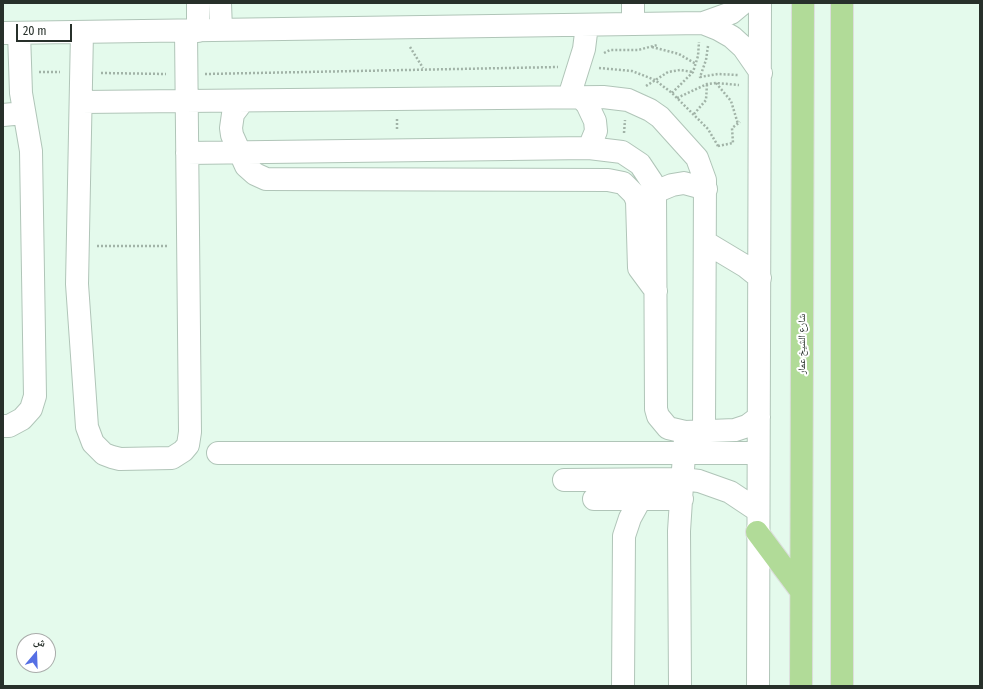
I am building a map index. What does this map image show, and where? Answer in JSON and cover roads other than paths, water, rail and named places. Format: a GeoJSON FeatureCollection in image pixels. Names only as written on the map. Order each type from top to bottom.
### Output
{"type":"FeatureCollection","features":[{"type":"Feature","properties":{"kind":"main road","name":"شارع الشيخ عمار"},"geometry":{"type":"LineString","coordinates":[[801,686],[803,3]]}},
{"type":"Feature","properties":{"kind":"main road"},"geometry":{"type":"LineString","coordinates":[[842,3],[842,686]]}},
{"type":"Feature","properties":{"kind":"main road"},"geometry":{"type":"LineString","coordinates":[[757,532],[801,591]]}},
{"type":"Feature","properties":{"kind":"street"},"geometry":{"type":"LineString","coordinates":[[82,32],[77,296],[87,427],[93,443],[104,454],[120,459],[172,458],[183,451],[190,439],[186,74],[192,31],[198,3]]}},
{"type":"Feature","properties":{"kind":"street"},"geometry":{"type":"LineString","coordinates":[[220,3],[221,30]]}},
{"type":"Feature","properties":{"kind":"street"},"geometry":{"type":"LineString","coordinates":[[705,34],[724,16],[743,3]]}},
{"type":"Feature","properties":{"kind":"street"},"geometry":{"type":"LineString","coordinates":[[758,686],[757,510],[760,278],[751,74],[760,3]]}},
{"type":"Feature","properties":{"kind":"street"},"geometry":{"type":"LineString","coordinates":[[3,426],[10,426],[22,419],[31,409],[35,396],[31,151],[24,114],[20,71],[11,33],[587,25],[640,14],[705,34],[732,37],[743,47],[751,74]]}},
{"type":"Feature","properties":{"kind":"street"},"geometry":{"type":"LineString","coordinates":[[580,97],[589,65],[584,49],[587,25]]}},
{"type":"Feature","properties":{"kind":"street"},"geometry":{"type":"LineString","coordinates":[[580,97],[587,104],[595,121],[596,131],[589,148]]}},
{"type":"Feature","properties":{"kind":"street"},"geometry":{"type":"LineString","coordinates":[[81,102],[616,97],[628,100],[650,110],[660,117],[692,152],[700,165],[706,189],[705,242],[691,439],[682,489],[679,531],[680,686]]}},
{"type":"Feature","properties":{"kind":"street"},"geometry":{"type":"LineString","coordinates":[[243,101],[233,114],[231,121],[232,134],[250,170],[260,177],[272,180],[616,180],[629,188],[637,201],[638,264],[642,274],[656,291]]}},
{"type":"Feature","properties":{"kind":"street"},"geometry":{"type":"LineString","coordinates":[[3,115],[24,114]]}},
{"type":"Feature","properties":{"kind":"street"},"geometry":{"type":"LineString","coordinates":[[187,153],[589,148],[611,150],[632,157],[647,172],[655,192],[656,409],[662,423],[668,428],[691,439],[758,453]]}},
{"type":"Feature","properties":{"kind":"street"},"geometry":{"type":"LineString","coordinates":[[655,192],[672,185],[684,183],[706,189]]}},
{"type":"Feature","properties":{"kind":"street"},"geometry":{"type":"LineString","coordinates":[[705,242],[745,266],[760,278]]}},
{"type":"Feature","properties":{"kind":"street"},"geometry":{"type":"LineString","coordinates":[[218,453],[691,439],[735,430],[747,426],[759,418]]}},
{"type":"Feature","properties":{"kind":"street"},"geometry":{"type":"LineString","coordinates":[[564,480],[682,489]]}},
{"type":"Feature","properties":{"kind":"street"},"geometry":{"type":"LineString","coordinates":[[594,499],[641,498],[682,489],[700,481],[730,492],[757,510]]}},
{"type":"Feature","properties":{"kind":"street"},"geometry":{"type":"LineString","coordinates":[[623,686],[624,536],[630,518],[641,498]]}}]}
